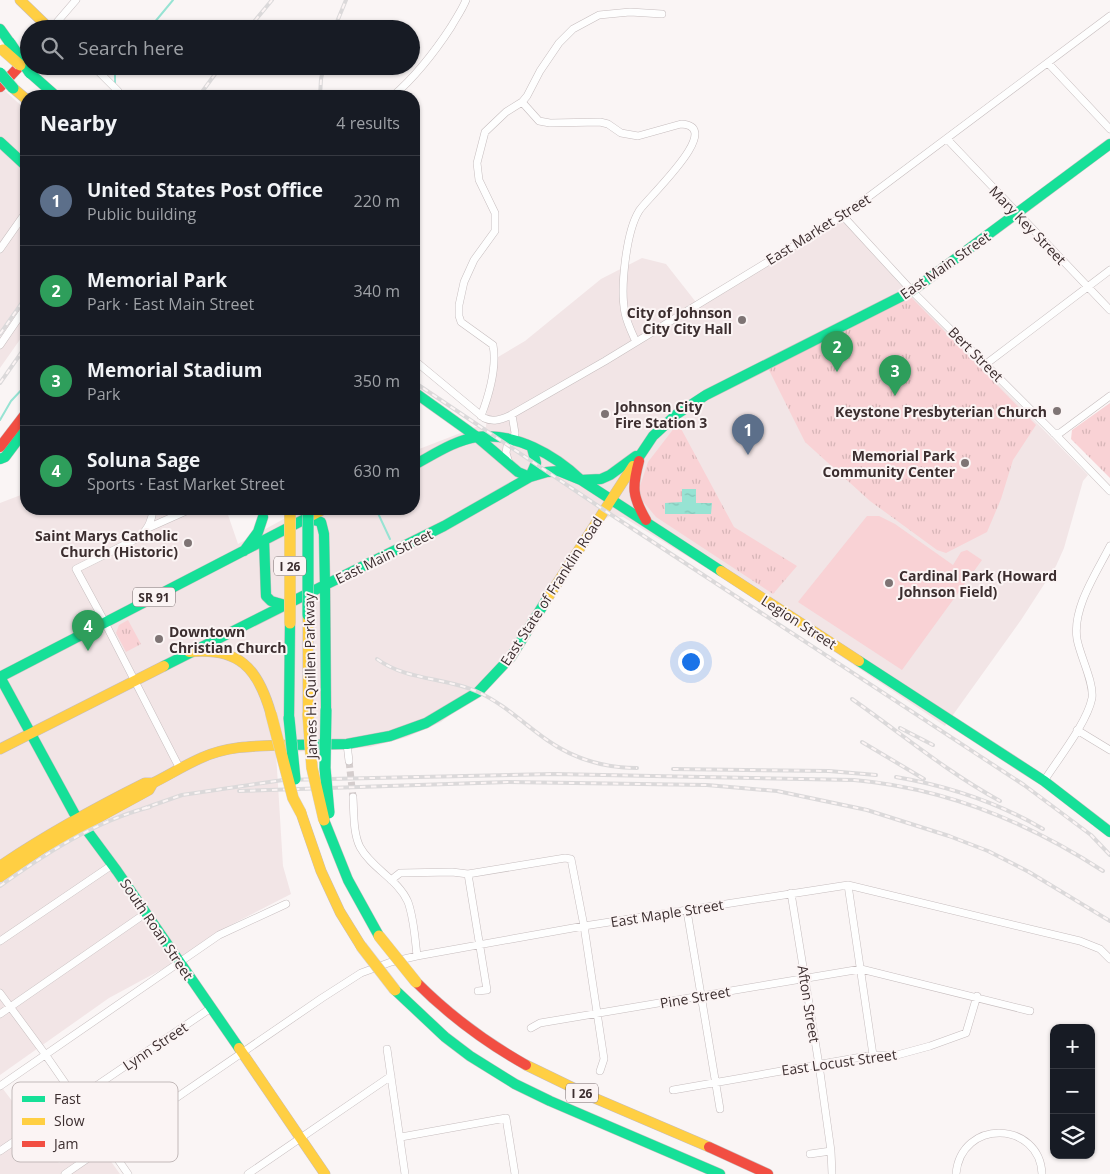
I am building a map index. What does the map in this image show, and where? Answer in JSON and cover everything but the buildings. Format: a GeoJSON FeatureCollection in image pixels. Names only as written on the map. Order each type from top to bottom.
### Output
{"type":"FeatureCollection","features":[{"type":"Feature","properties":{"kind":"main road"},"geometry":{"type":"LineString","coordinates":[[20,0],[41,20]]}},
{"type":"Feature","properties":{"kind":"main road"},"geometry":{"type":"LineString","coordinates":[[0,29],[4,47],[20,63]]}},
{"type":"Feature","properties":{"kind":"main road"},"geometry":{"type":"LineString","coordinates":[[0,87],[20,66]]}},
{"type":"Feature","properties":{"kind":"main road"},"geometry":{"type":"LineString","coordinates":[[0,73],[20,94]]}},
{"type":"Feature","properties":{"kind":"main road"},"geometry":{"type":"LineString","coordinates":[[32,75],[49,90]]}},
{"type":"Feature","properties":{"kind":"main road"},"geometry":{"type":"LineString","coordinates":[[0,81],[20,94]]}},
{"type":"Feature","properties":{"kind":"main road"},"geometry":{"type":"LineString","coordinates":[[0,142],[20,160]]}},
{"type":"Feature","properties":{"kind":"main road","name":"East Main Street"},"geometry":{"type":"LineString","coordinates":[[611,499],[641,453],[661,428],[677,414],[706,395],[912,291],[1110,144]]}},
{"type":"Feature","properties":{"kind":"main road"},"geometry":{"type":"LineString","coordinates":[[420,396],[477,437],[509,465],[530,477],[536,464],[536,456],[532,448]]}},
{"type":"Feature","properties":{"kind":"main road"},"geometry":{"type":"LineString","coordinates":[[0,447],[20,421]]}},
{"type":"Feature","properties":{"kind":"main road"},"geometry":{"type":"LineString","coordinates":[[0,459],[5,457],[20,437]]}},
{"type":"Feature","properties":{"kind":"main road"},"geometry":{"type":"LineString","coordinates":[[420,462],[477,437]]}},
{"type":"Feature","properties":{"kind":"main road","name":"Legion Street"},"geometry":{"type":"LineString","coordinates":[[477,437],[513,440],[570,468],[581,480],[1044,782],[1110,832]]}},
{"type":"Feature","properties":{"kind":"main road"},"geometry":{"type":"LineString","coordinates":[[581,480],[606,478],[641,453]]}},
{"type":"Feature","properties":{"kind":"main road"},"geometry":{"type":"LineString","coordinates":[[641,453],[632,492],[637,505],[649,524]]}},
{"type":"Feature","properties":{"kind":"main road","name":"East Main Street"},"geometry":{"type":"LineString","coordinates":[[0,749],[189,652],[444,526],[530,477],[559,471],[581,480]]}},
{"type":"Feature","properties":{"kind":"main road","name":"East State of Franklin Road"},"geometry":{"type":"LineString","coordinates":[[81,822],[145,783],[153,783],[206,756],[233,748],[346,744],[380,739],[426,723],[483,688],[511,657],[611,499]]}},
{"type":"Feature","properties":{"kind":"main road"},"geometry":{"type":"LineString","coordinates":[[244,551],[258,532],[262,515]]}},
{"type":"Feature","properties":{"kind":"main road"},"geometry":{"type":"LineString","coordinates":[[263,515],[265,593],[271,602],[285,605]]}},
{"type":"Feature","properties":{"kind":"main road","name":"James H. Quillen Parkway"},"geometry":{"type":"LineString","coordinates":[[290,515],[289,718],[293,768],[303,818],[325,880],[340,912],[361,946],[395,990],[445,1037],[470,1056],[515,1084],[550,1101],[720,1174]]}},
{"type":"Feature","properties":{"kind":"main road","name":"SR 91"},"geometry":{"type":"LineString","coordinates":[[0,677],[244,551],[304,515]]}},
{"type":"Feature","properties":{"kind":"main road","name":"James H. Quillen Parkway"},"geometry":{"type":"LineString","coordinates":[[307,515],[309,745],[312,773],[327,818]]}},
{"type":"Feature","properties":{"kind":"main road"},"geometry":{"type":"LineString","coordinates":[[310,515],[318,520],[324,528],[327,818]]}},
{"type":"Feature","properties":{"kind":"main road"},"geometry":{"type":"LineString","coordinates":[[189,652],[217,651],[233,656],[247,666],[260,681],[266,695],[293,798],[303,818]]}},
{"type":"Feature","properties":{"kind":"main road","name":"South Roan Street"},"geometry":{"type":"LineString","coordinates":[[0,677],[81,822],[180,962],[325,1174]]}},
{"type":"Feature","properties":{"kind":"main road","name":"I 26"},"geometry":{"type":"LineString","coordinates":[[327,818],[333,844],[356,899],[379,936],[416,982],[465,1028],[513,1060],[562,1085],[742,1161],[768,1174]]}},
{"type":"Feature","properties":{"kind":"main road"},"geometry":{"type":"LineString","coordinates":[[0,866],[36,842],[81,822]]}},
{"type":"Feature","properties":{"kind":"main road"},"geometry":{"type":"LineString","coordinates":[[0,877],[81,822]]}},
{"type":"Feature","properties":{"kind":"street"},"geometry":{"type":"LineString","coordinates":[[58,20],[76,0]]}},
{"type":"Feature","properties":{"kind":"street"},"geometry":{"type":"LineString","coordinates":[[420,70],[439,46],[466,0]]}},
{"type":"Feature","properties":{"kind":"street"},"geometry":{"type":"LineString","coordinates":[[481,416],[488,393],[495,353],[493,345],[461,322],[459,305],[464,282],[474,260],[495,231],[495,213],[479,180],[477,163],[485,132],[506,112],[522,102],[559,43],[572,29],[599,15],[630,12],[662,14]]}},
{"type":"Feature","properties":{"kind":"street","name":"East Market Street"},"geometry":{"type":"LineString","coordinates":[[510,416],[843,216],[947,140],[1110,16]]}},
{"type":"Feature","properties":{"kind":"street"},"geometry":{"type":"LineString","coordinates":[[1048,63],[1110,128]]}},
{"type":"Feature","properties":{"kind":"street"},"geometry":{"type":"LineString","coordinates":[[100,75],[113,90]]}},
{"type":"Feature","properties":{"kind":"street"},"geometry":{"type":"LineString","coordinates":[[400,90],[416,75]]}},
{"type":"Feature","properties":{"kind":"street"},"geometry":{"type":"LineString","coordinates":[[522,102],[539,121],[600,122],[608,124],[621,132],[638,136],[686,124],[695,135],[694,143],[681,162],[638,211],[633,225],[625,268],[623,302],[625,315],[636,342]]}},
{"type":"Feature","properties":{"kind":"street","name":"Mary Key Street"},"geometry":{"type":"LineString","coordinates":[[947,140],[1110,310]]}},
{"type":"Feature","properties":{"kind":"street","name":"Bert Street"},"geometry":{"type":"LineString","coordinates":[[843,216],[912,291],[1110,491]]}},
{"type":"Feature","properties":{"kind":"street"},"geometry":{"type":"LineString","coordinates":[[0,249],[20,221]]}},
{"type":"Feature","properties":{"kind":"street"},"geometry":{"type":"LineString","coordinates":[[986,364],[1110,270]]}},
{"type":"Feature","properties":{"kind":"street"},"geometry":{"type":"LineString","coordinates":[[0,345],[20,316]]}},
{"type":"Feature","properties":{"kind":"street"},"geometry":{"type":"LineString","coordinates":[[420,365],[481,416],[490,421],[498,421],[510,416],[515,433],[513,440],[507,446],[506,453],[509,465]]}},
{"type":"Feature","properties":{"kind":"street"},"geometry":{"type":"LineString","coordinates":[[1054,433],[1060,433],[1110,396]]}},
{"type":"Feature","properties":{"kind":"street"},"geometry":{"type":"LineString","coordinates":[[148,528],[152,515]]}},
{"type":"Feature","properties":{"kind":"street"},"geometry":{"type":"LineString","coordinates":[[177,515],[148,528],[134,542],[76,569],[180,768]]}},
{"type":"Feature","properties":{"kind":"street"},"geometry":{"type":"LineString","coordinates":[[1044,782],[1089,708],[1092,696],[1077,639],[1078,616],[1082,603],[1110,546]]}},
{"type":"Feature","properties":{"kind":"street"},"geometry":{"type":"LineString","coordinates":[[1077,730],[1110,750]]}},
{"type":"Feature","properties":{"kind":"street"},"geometry":{"type":"LineString","coordinates":[[346,744],[348,760]]}},
{"type":"Feature","properties":{"kind":"street"},"geometry":{"type":"LineString","coordinates":[[353,797],[356,831],[360,847],[370,860],[397,885],[408,902],[417,956]]}},
{"type":"Feature","properties":{"kind":"street"},"geometry":{"type":"LineString","coordinates":[[391,880],[400,873],[452,872],[468,874],[565,858],[571,859],[584,926],[604,1059],[600,1071]]}},
{"type":"Feature","properties":{"kind":"street"},"geometry":{"type":"LineString","coordinates":[[0,941],[112,864]]}},
{"type":"Feature","properties":{"kind":"street"},"geometry":{"type":"LineString","coordinates":[[468,874],[487,990],[478,991]]}},
{"type":"Feature","properties":{"kind":"street"},"geometry":{"type":"LineString","coordinates":[[848,885],[873,1055]]}},
{"type":"Feature","properties":{"kind":"street","name":"East Maple Street"},"geometry":{"type":"LineString","coordinates":[[178,1097],[360,973],[391,962],[584,926],[791,893],[848,885],[1080,941],[1100,949],[1110,959]]}},
{"type":"Feature","properties":{"kind":"street","name":"Afton Street"},"geometry":{"type":"LineString","coordinates":[[791,893],[819,1065],[831,1151],[832,1174]]}},
{"type":"Feature","properties":{"kind":"street"},"geometry":{"type":"LineString","coordinates":[[0,1086],[219,935],[286,904]]}},
{"type":"Feature","properties":{"kind":"street"},"geometry":{"type":"LineString","coordinates":[[687,911],[720,1109]]}},
{"type":"Feature","properties":{"kind":"street"},"geometry":{"type":"LineString","coordinates":[[0,1014],[146,913]]}},
{"type":"Feature","properties":{"kind":"street"},"geometry":{"type":"LineString","coordinates":[[861,968],[1030,1011]]}},
{"type":"Feature","properties":{"kind":"street","name":"Pine Street"},"geometry":{"type":"LineString","coordinates":[[531,1028],[540,1023],[861,968]]}},
{"type":"Feature","properties":{"kind":"street"},"geometry":{"type":"LineString","coordinates":[[0,993],[64,1082]]}},
{"type":"Feature","properties":{"kind":"street","name":"East Locust Street"},"geometry":{"type":"LineString","coordinates":[[673,1090],[873,1055],[897,1055],[930,1046],[966,1034],[977,996]]}},
{"type":"Feature","properties":{"kind":"street","name":"Lynn Street"},"geometry":{"type":"LineString","coordinates":[[103,1082],[211,1008]]}},
{"type":"Feature","properties":{"kind":"street"},"geometry":{"type":"LineString","coordinates":[[387,1049],[405,1174]]}},
{"type":"Feature","properties":{"kind":"street"},"geometry":{"type":"LineString","coordinates":[[248,1174],[391,1076]]}},
{"type":"Feature","properties":{"kind":"street"},"geometry":{"type":"LineString","coordinates":[[401,1137],[506,1118],[515,1174]]}},
{"type":"Feature","properties":{"kind":"street"},"geometry":{"type":"LineString","coordinates":[[956,1174],[959,1158],[970,1144],[984,1135],[1002,1132],[1013,1135],[1028,1144],[1039,1158],[1042,1174]]}},
{"type":"Feature","properties":{"kind":"street","name":"Lynn Street"},"geometry":{"type":"LineString","coordinates":[[0,1151],[12,1143]]}},
{"type":"Feature","properties":{"kind":"street"},"geometry":{"type":"LineString","coordinates":[[810,1154],[831,1151]]}},
{"type":"Feature","properties":{"kind":"street","name":"East Maple Street"},"geometry":{"type":"LineString","coordinates":[[66,1174],[83,1162]]}},
{"type":"Feature","properties":{"kind":"street"},"geometry":{"type":"LineString","coordinates":[[120,1162],[128,1174]]}},
{"type":"Feature","properties":{"kind":"shaded area"},"geometry":{"type":"Polygon","coordinates":[[[3,89],[20,105],[20,340],[0,368],[0,92],[3,89]]]}},
{"type":"Feature","properties":{"kind":"shaded area"},"geometry":{"type":"Polygon","coordinates":[[[840,221],[849,226],[898,282],[1088,475],[1083,481],[1064,548],[1056,566],[1021,620],[945,726],[736,586],[623,517],[610,516],[602,521],[515,656],[467,702],[441,722],[407,737],[370,747],[276,753],[283,866],[291,894],[227,927],[170,965],[109,998],[0,1075],[0,503],[20,495],[20,515],[228,515],[238,544],[291,515],[420,515],[420,449],[476,427],[486,427],[487,412],[498,357],[525,341],[601,279],[642,258],[666,264],[699,306],[840,221]]]}},
{"type":"Feature","properties":{"kind":"shaded area"},"geometry":{"type":"Polygon","coordinates":[[[0,1085],[12,1101],[12,1162],[111,1162],[120,1174],[0,1174],[0,1085]]]}},
{"type":"Feature","properties":{"kind":"green space"},"geometry":{"type":"Polygon","coordinates":[[[910,296],[1036,425],[1013,460],[1001,499],[987,532],[946,553],[937,550],[870,501],[805,442],[768,368],[910,296]]]}},
{"type":"Feature","properties":{"kind":"green space"},"geometry":{"type":"Polygon","coordinates":[[[1110,403],[1110,478],[1071,439],[1072,430],[1110,403]]]}},
{"type":"Feature","properties":{"kind":"green space"},"geometry":{"type":"Polygon","coordinates":[[[678,423],[734,527],[797,566],[773,594],[656,517],[641,499],[638,492],[648,462],[678,423]]]}},
{"type":"Feature","properties":{"kind":"green space","name":"Cardinal Park (Howard Johnson Field)"},"geometry":{"type":"Polygon","coordinates":[[[867,516],[879,516],[895,524],[953,565],[961,552],[967,550],[982,560],[902,670],[798,602],[867,516]]]}},
{"type":"Feature","properties":{"kind":"green space"},"geometry":{"type":"Polygon","coordinates":[[[128,620],[141,644],[126,652],[116,633],[119,625],[128,620]]]}},
{"type":"Feature","properties":{"kind":"water"},"geometry":{"type":"Polygon","coordinates":[[[682,489],[696,489],[696,503],[712,503],[711,514],[665,514],[665,503],[682,502],[682,489]]]}},
{"type":"Feature","properties":{"kind":"waterway"},"geometry":{"type":"LineString","coordinates":[[156,20],[173,0]]}},
{"type":"Feature","properties":{"kind":"waterway"},"geometry":{"type":"LineString","coordinates":[[115,75],[115,85]]}},
{"type":"Feature","properties":{"kind":"waterway"},"geometry":{"type":"LineString","coordinates":[[0,420],[11,401],[20,391]]}},
{"type":"Feature","properties":{"kind":"waterway"},"geometry":{"type":"LineString","coordinates":[[379,515],[390,539]]}},
{"type":"Feature","properties":{"kind":"tunnel"},"geometry":{"type":"LineString","coordinates":[[349,761],[353,797]]}},
{"type":"Feature","properties":{"kind":"railway"},"geometry":{"type":"LineString","coordinates":[[255,20],[272,0]]}},
{"type":"Feature","properties":{"kind":"railway"},"geometry":{"type":"LineString","coordinates":[[338,20],[346,0]]}},
{"type":"Feature","properties":{"kind":"railway"},"geometry":{"type":"LineString","coordinates":[[203,90],[214,75]]}},
{"type":"Feature","properties":{"kind":"railway"},"geometry":{"type":"LineString","coordinates":[[320,90],[322,75]]}},
{"type":"Feature","properties":{"kind":"railway"},"geometry":{"type":"LineString","coordinates":[[0,334],[20,306]]}},
{"type":"Feature","properties":{"kind":"railway"},"geometry":{"type":"LineString","coordinates":[[0,383],[20,355]]}},
{"type":"Feature","properties":{"kind":"railway"},"geometry":{"type":"LineString","coordinates":[[420,386],[604,510],[1024,785],[1091,835],[1110,855]]}},
{"type":"Feature","properties":{"kind":"railway"},"geometry":{"type":"LineString","coordinates":[[377,659],[389,666],[413,675],[465,687],[478,692],[505,708],[557,747],[579,757],[602,764],[637,768]]}},
{"type":"Feature","properties":{"kind":"railway"},"geometry":{"type":"LineString","coordinates":[[852,699],[943,765],[1000,801]]}},
{"type":"Feature","properties":{"kind":"railway"},"geometry":{"type":"LineString","coordinates":[[900,728],[933,745]]}},
{"type":"Feature","properties":{"kind":"railway"},"geometry":{"type":"LineString","coordinates":[[862,742],[924,779]]}},
{"type":"Feature","properties":{"kind":"railway"},"geometry":{"type":"LineString","coordinates":[[673,769],[829,771],[876,775]]}},
{"type":"Feature","properties":{"kind":"railway"},"geometry":{"type":"LineString","coordinates":[[142,809],[182,795],[283,780],[554,774],[854,780],[888,784],[920,791],[984,810],[1044,837],[1103,871]]}},
{"type":"Feature","properties":{"kind":"railway"},"geometry":{"type":"LineString","coordinates":[[896,777],[972,796],[1026,819],[1043,829]]}},
{"type":"Feature","properties":{"kind":"railway"},"geometry":{"type":"LineString","coordinates":[[239,791],[508,782],[707,785],[777,791],[867,810],[949,836],[988,851],[1029,872],[1110,921]]}},
{"type":"Feature","properties":{"kind":"railway"},"geometry":{"type":"LineString","coordinates":[[0,886],[71,840],[110,821],[150,807]]}},
{"type":"Feature","properties":{"kind":"traffic: fast"},"geometry":{"type":"LineString","coordinates":[[0,29],[10,43]]}},
{"type":"Feature","properties":{"kind":"traffic: fast"},"geometry":{"type":"LineString","coordinates":[[10,43],[20,58]]}},
{"type":"Feature","properties":{"kind":"traffic: fast"},"geometry":{"type":"LineString","coordinates":[[0,73],[13,88]]}},
{"type":"Feature","properties":{"kind":"traffic: fast"},"geometry":{"type":"LineString","coordinates":[[32,75],[49,90]]}},
{"type":"Feature","properties":{"kind":"traffic: fast"},"geometry":{"type":"LineString","coordinates":[[0,142],[20,160]]}},
{"type":"Feature","properties":{"kind":"traffic: fast"},"geometry":{"type":"LineString","coordinates":[[633,466],[653,436],[677,414],[706,395],[912,291],[1110,144]]}},
{"type":"Feature","properties":{"kind":"traffic: fast"},"geometry":{"type":"LineString","coordinates":[[420,396],[477,437],[518,472],[530,477],[536,463],[532,448]]}},
{"type":"Feature","properties":{"kind":"traffic: fast"},"geometry":{"type":"LineString","coordinates":[[0,459],[5,457],[20,437]]}},
{"type":"Feature","properties":{"kind":"traffic: fast"},"geometry":{"type":"LineString","coordinates":[[420,462],[444,448],[477,437],[506,438],[534,447],[559,462],[581,480],[721,571]]}},
{"type":"Feature","properties":{"kind":"traffic: fast"},"geometry":{"type":"LineString","coordinates":[[325,585],[444,526],[530,477],[559,471],[581,480],[601,479],[610,475],[636,456]]}},
{"type":"Feature","properties":{"kind":"traffic: fast"},"geometry":{"type":"LineString","coordinates":[[308,515],[308,615]]}},
{"type":"Feature","properties":{"kind":"traffic: fast"},"geometry":{"type":"LineString","coordinates":[[244,551],[258,532],[263,517]]}},
{"type":"Feature","properties":{"kind":"traffic: fast"},"geometry":{"type":"LineString","coordinates":[[0,677],[307,518],[321,522],[324,534],[325,585],[164,666]]}},
{"type":"Feature","properties":{"kind":"traffic: fast"},"geometry":{"type":"LineString","coordinates":[[264,540],[266,596],[271,601],[285,605]]}},
{"type":"Feature","properties":{"kind":"traffic: fast"},"geometry":{"type":"LineString","coordinates":[[325,585],[326,710]]}},
{"type":"Feature","properties":{"kind":"traffic: fast"},"geometry":{"type":"LineString","coordinates":[[288,745],[347,744],[390,736],[426,723],[478,692],[511,657],[547,599]]}},
{"type":"Feature","properties":{"kind":"traffic: fast"},"geometry":{"type":"LineString","coordinates":[[289,718],[290,623]]}},
{"type":"Feature","properties":{"kind":"traffic: fast"},"geometry":{"type":"LineString","coordinates":[[859,661],[1044,781],[1110,832]]}},
{"type":"Feature","properties":{"kind":"traffic: fast"},"geometry":{"type":"LineString","coordinates":[[0,677],[74,813],[117,871],[239,1048]]}},
{"type":"Feature","properties":{"kind":"traffic: fast"},"geometry":{"type":"LineString","coordinates":[[326,710],[325,768],[329,813]]}},
{"type":"Feature","properties":{"kind":"traffic: fast"},"geometry":{"type":"LineString","coordinates":[[289,718],[295,779]]}},
{"type":"Feature","properties":{"kind":"traffic: fast"},"geometry":{"type":"LineString","coordinates":[[324,820],[348,880],[379,936]]}},
{"type":"Feature","properties":{"kind":"traffic: fast"},"geometry":{"type":"LineString","coordinates":[[395,990],[445,1037],[470,1056],[515,1084],[720,1174]]}},
{"type":"Feature","properties":{"kind":"traffic: slow"},"geometry":{"type":"LineString","coordinates":[[20,0],[41,20]]}},
{"type":"Feature","properties":{"kind":"traffic: slow"},"geometry":{"type":"LineString","coordinates":[[3,50],[20,65]]}},
{"type":"Feature","properties":{"kind":"traffic: slow"},"geometry":{"type":"LineString","coordinates":[[13,88],[20,94]]}},
{"type":"Feature","properties":{"kind":"traffic: slow"},"geometry":{"type":"LineString","coordinates":[[547,599],[633,466]]}},
{"type":"Feature","properties":{"kind":"traffic: slow"},"geometry":{"type":"LineString","coordinates":[[290,515],[290,623]]}},
{"type":"Feature","properties":{"kind":"traffic: slow"},"geometry":{"type":"LineString","coordinates":[[307,518],[313,515]]}},
{"type":"Feature","properties":{"kind":"traffic: slow"},"geometry":{"type":"LineString","coordinates":[[721,571],[859,661]]}},
{"type":"Feature","properties":{"kind":"traffic: slow"},"geometry":{"type":"LineString","coordinates":[[308,615],[308,714]]}},
{"type":"Feature","properties":{"kind":"traffic: slow"},"geometry":{"type":"LineString","coordinates":[[189,652],[206,651],[221,653],[233,657],[244,664],[260,684],[271,714]]}},
{"type":"Feature","properties":{"kind":"traffic: slow"},"geometry":{"type":"LineString","coordinates":[[0,749],[164,666]]}},
{"type":"Feature","properties":{"kind":"traffic: slow"},"geometry":{"type":"LineString","coordinates":[[271,714],[293,798],[301,813]]}},
{"type":"Feature","properties":{"kind":"traffic: slow"},"geometry":{"type":"LineString","coordinates":[[308,714],[312,768],[324,820]]}},
{"type":"Feature","properties":{"kind":"traffic: slow"},"geometry":{"type":"LineString","coordinates":[[0,877],[43,848],[149,790],[153,783],[201,758],[233,748],[288,745]]}},
{"type":"Feature","properties":{"kind":"traffic: slow"},"geometry":{"type":"LineString","coordinates":[[0,866],[35,843],[89,812],[145,783],[153,783]]}},
{"type":"Feature","properties":{"kind":"traffic: slow"},"geometry":{"type":"LineString","coordinates":[[301,813],[321,871],[340,912],[361,946]]}},
{"type":"Feature","properties":{"kind":"traffic: slow"},"geometry":{"type":"LineString","coordinates":[[379,936],[416,982]]}},
{"type":"Feature","properties":{"kind":"traffic: slow"},"geometry":{"type":"LineString","coordinates":[[361,946],[395,990]]}},
{"type":"Feature","properties":{"kind":"traffic: slow"},"geometry":{"type":"LineString","coordinates":[[239,1048],[325,1174]]}},
{"type":"Feature","properties":{"kind":"traffic: slow"},"geometry":{"type":"LineString","coordinates":[[526,1065],[592,1097],[709,1147]]}},
{"type":"Feature","properties":{"kind":"traffic: jam"},"geometry":{"type":"LineString","coordinates":[[0,87],[20,66]]}},
{"type":"Feature","properties":{"kind":"traffic: jam"},"geometry":{"type":"LineString","coordinates":[[0,447],[20,421]]}},
{"type":"Feature","properties":{"kind":"traffic: jam"},"geometry":{"type":"LineString","coordinates":[[639,461],[634,485],[638,504],[646,520]]}},
{"type":"Feature","properties":{"kind":"traffic: jam"},"geometry":{"type":"LineString","coordinates":[[416,982],[441,1006],[468,1027],[526,1065]]}},
{"type":"Feature","properties":{"kind":"traffic: jam"},"geometry":{"type":"LineString","coordinates":[[709,1147],[768,1174]]}},
{"type":"Feature","properties":{"kind":"place","name":"City of Johnson City City Hall"},"geometry":{"type":"Point","coordinates":[742,320]}},
{"type":"Feature","properties":{"kind":"place","name":"Memorial Park"},"geometry":{"type":"Point","coordinates":[837,372]}},
{"type":"Feature","properties":{"kind":"place","name":"Memorial Stadium"},"geometry":{"type":"Point","coordinates":[895,396]}},
{"type":"Feature","properties":{"kind":"place","name":"Keystone Presbyterian Church"},"geometry":{"type":"Point","coordinates":[1057,411]}},
{"type":"Feature","properties":{"kind":"place","name":"Johnson City Fire Station 3"},"geometry":{"type":"Point","coordinates":[605,414]}},
{"type":"Feature","properties":{"kind":"place","name":"United States Post Office"},"geometry":{"type":"Point","coordinates":[748,455]}},
{"type":"Feature","properties":{"kind":"place","name":"Memorial Park Community Center"},"geometry":{"type":"Point","coordinates":[965,463]}},
{"type":"Feature","properties":{"kind":"place","name":"Saint Marys Catholic Church (Historic)"},"geometry":{"type":"Point","coordinates":[188,543]}},
{"type":"Feature","properties":{"kind":"place","name":"Cardinal Park (Howard Johnson Field)"},"geometry":{"type":"Point","coordinates":[889,583]}},
{"type":"Feature","properties":{"kind":"place","name":"Downtown Christian Church"},"geometry":{"type":"Point","coordinates":[159,639]}},
{"type":"Feature","properties":{"kind":"place","name":"Soluna Sage"},"geometry":{"type":"Point","coordinates":[88,651]}}]}
